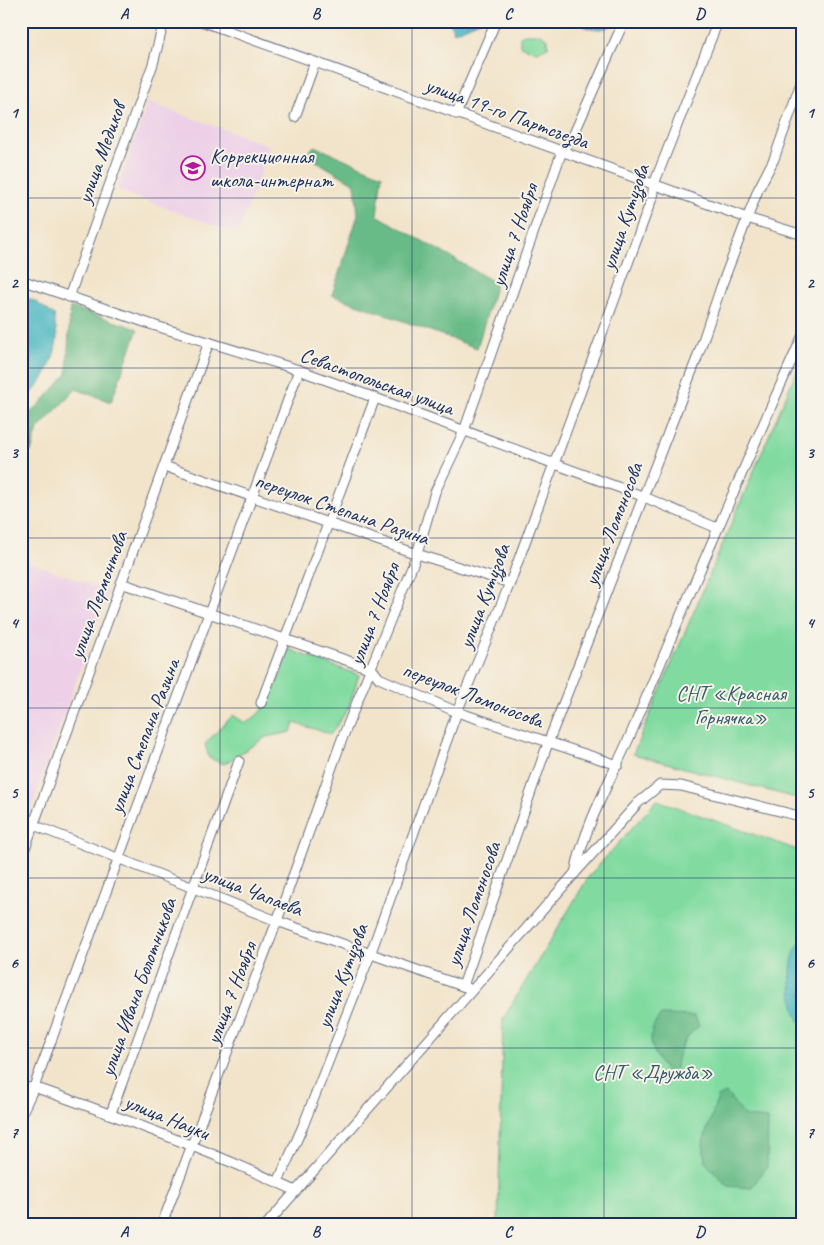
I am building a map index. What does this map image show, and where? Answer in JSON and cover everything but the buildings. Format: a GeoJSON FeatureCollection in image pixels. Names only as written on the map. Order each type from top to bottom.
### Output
{"type":"FeatureCollection","features":[{"type":"Feature","properties":{"kind":"street","name":"улица Медиков"},"geometry":{"type":"LineString","coordinates":[[69,297],[153,64],[164,21]]}},
{"type":"Feature","properties":{"kind":"street","name":"улица 19-го Партсъезда"},"geometry":{"type":"LineString","coordinates":[[201,21],[747,218],[803,235]]}},
{"type":"Feature","properties":{"kind":"street"},"geometry":{"type":"LineString","coordinates":[[456,114],[496,21]]}},
{"type":"Feature","properties":{"kind":"street","name":"улица 7 Ноября"},"geometry":{"type":"LineString","coordinates":[[162,1224],[277,920],[342,739],[372,669],[417,554],[435,492],[464,431],[562,151],[573,136],[624,21]]}},
{"type":"Feature","properties":{"kind":"street","name":"улица Кутузова"},"geometry":{"type":"LineString","coordinates":[[278,1182],[303,1126],[370,955],[457,712],[510,583],[652,198],[654,184],[718,21]]}},
{"type":"Feature","properties":{"kind":"street"},"geometry":{"type":"LineString","coordinates":[[295,117],[315,62]]}},
{"type":"Feature","properties":{"kind":"street","name":"улица Ломоносова"},"geometry":{"type":"LineString","coordinates":[[463,986],[548,742],[697,358],[747,218],[774,159],[803,77]]}},
{"type":"Feature","properties":{"kind":"street","name":"Севастопольская улица"},"geometry":{"type":"LineString","coordinates":[[21,280],[299,370],[552,465],[642,496],[717,528]]}},
{"type":"Feature","properties":{"kind":"street"},"geometry":{"type":"LineString","coordinates":[[575,873],[580,845],[618,765],[717,528],[803,335]]}},
{"type":"Feature","properties":{"kind":"street","name":"улица Лермонтова"},"geometry":{"type":"LineString","coordinates":[[21,859],[209,342]]}},
{"type":"Feature","properties":{"kind":"street","name":"улица Степана Разина"},"geometry":{"type":"LineString","coordinates":[[21,1115],[34,1087],[299,370]]}},
{"type":"Feature","properties":{"kind":"street"},"geometry":{"type":"LineString","coordinates":[[261,703],[330,523],[375,398]]}},
{"type":"Feature","properties":{"kind":"street","name":"переулок Степана Разина"},"geometry":{"type":"LineString","coordinates":[[164,466],[417,554],[510,583]]}},
{"type":"Feature","properties":{"kind":"street","name":"переулок Ломоносова"},"geometry":{"type":"LineString","coordinates":[[121,583],[372,669],[379,678],[457,712],[618,765]]}},
{"type":"Feature","properties":{"kind":"street","name":"улица Ивана Болотникова"},"geometry":{"type":"LineString","coordinates":[[111,1114],[239,761]]}},
{"type":"Feature","properties":{"kind":"street"},"geometry":{"type":"LineString","coordinates":[[267,1224],[575,873],[638,803],[660,785],[698,789],[803,817]]}},
{"type":"Feature","properties":{"kind":"street","name":"улица Чапаева"},"geometry":{"type":"LineString","coordinates":[[21,820],[370,955],[473,989]]}},
{"type":"Feature","properties":{"kind":"street","name":"улица Науки"},"geometry":{"type":"LineString","coordinates":[[21,1089],[34,1087],[111,1114],[192,1146],[296,1191]]}},
{"type":"Feature","properties":{"kind":"shaded area","name":"Коррекционная школа-интернат"},"geometry":{"type":"Polygon","coordinates":[[[148,102],[270,146],[238,234],[117,190],[148,102]]]}},
{"type":"Feature","properties":{"kind":"shaded area"},"geometry":{"type":"Polygon","coordinates":[[[21,559],[108,591],[31,809],[21,805],[21,559]]]}},
{"type":"Feature","properties":{"kind":"green space"},"geometry":{"type":"Polygon","coordinates":[[[540,34],[548,39],[548,47],[537,52],[520,46],[520,36],[540,34]]]}},
{"type":"Feature","properties":{"kind":"green space"},"geometry":{"type":"Polygon","coordinates":[[[314,146],[382,175],[377,215],[496,283],[477,348],[332,295],[358,215],[355,184],[306,155],[314,146]]]}},
{"type":"Feature","properties":{"kind":"green space"},"geometry":{"type":"Polygon","coordinates":[[[70,307],[138,329],[111,402],[76,389],[38,429],[31,452],[21,442],[21,421],[39,405],[67,374],[70,307]]]}},
{"type":"Feature","properties":{"kind":"green space","name":"СНТ «Красная Горнячка»"},"geometry":{"type":"Polygon","coordinates":[[[803,356],[803,800],[633,754],[803,356]]]}},
{"type":"Feature","properties":{"kind":"green space"},"geometry":{"type":"Polygon","coordinates":[[[288,649],[359,675],[348,709],[331,734],[294,723],[291,732],[266,737],[224,764],[209,758],[205,744],[233,715],[245,723],[262,710],[274,691],[288,649]]]}},
{"type":"Feature","properties":{"kind":"green space","name":"СНТ «Дружба»"},"geometry":{"type":"Polygon","coordinates":[[[657,800],[803,852],[803,1224],[498,1224],[503,1019],[589,876],[657,800]]]}},
{"type":"Feature","properties":{"kind":"green space"},"geometry":{"type":"Polygon","coordinates":[[[661,1015],[695,1016],[699,1026],[688,1036],[681,1048],[676,1063],[676,1077],[670,1078],[652,1047],[652,1031],[661,1015]]]}},
{"type":"Feature","properties":{"kind":"green space"},"geometry":{"type":"Polygon","coordinates":[[[726,1093],[746,1117],[768,1119],[767,1167],[751,1188],[728,1186],[705,1162],[703,1142],[718,1097],[726,1093]]]}},
{"type":"Feature","properties":{"kind":"water"},"geometry":{"type":"Polygon","coordinates":[[[449,21],[480,21],[454,32],[449,21]]]}},
{"type":"Feature","properties":{"kind":"water"},"geometry":{"type":"Polygon","coordinates":[[[581,21],[615,21],[609,27],[597,29],[585,27],[581,21]]]}},
{"type":"Feature","properties":{"kind":"water"},"geometry":{"type":"Polygon","coordinates":[[[21,295],[36,302],[54,315],[57,338],[50,365],[40,383],[21,403],[21,295]]]}},
{"type":"Feature","properties":{"kind":"water"},"geometry":{"type":"Polygon","coordinates":[[[803,939],[803,1021],[799,1021],[793,1002],[791,967],[797,946],[803,939]]]}},
{"type":"Feature","properties":{"kind":"place","name":"Коррекционная школа-интернат"},"geometry":{"type":"Point","coordinates":[193,168]}}]}
